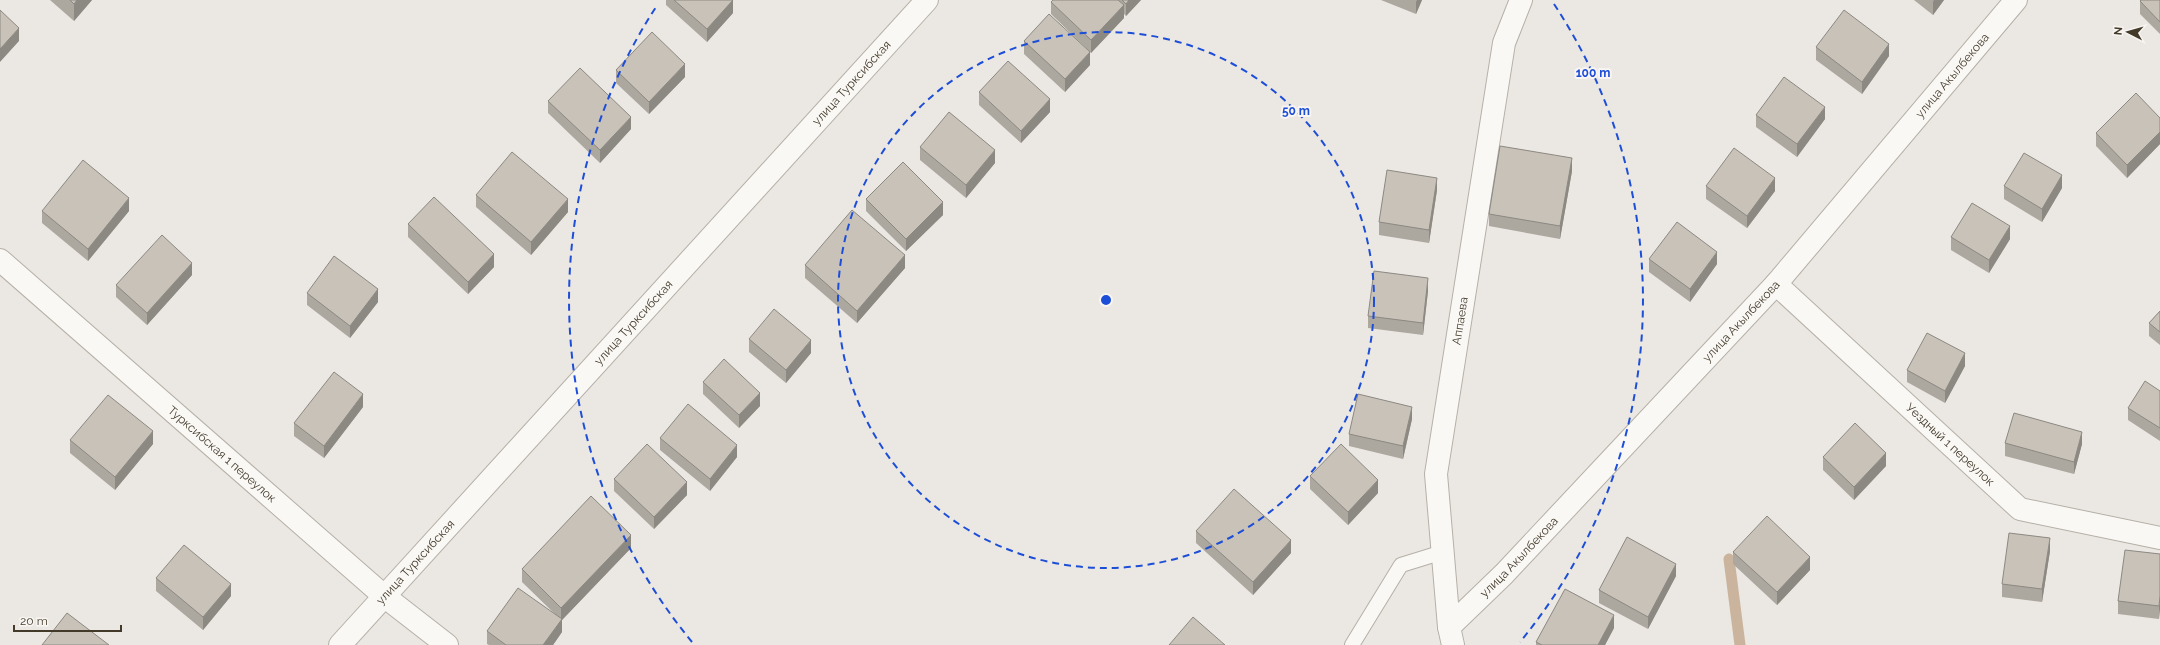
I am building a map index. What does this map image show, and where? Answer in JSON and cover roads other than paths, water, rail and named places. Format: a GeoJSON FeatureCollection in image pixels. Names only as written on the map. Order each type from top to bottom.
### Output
{"type":"FeatureCollection","features":[{"type":"Feature","properties":{"kind":"street","name":"улица Турксибская"},"geometry":{"type":"LineString","coordinates":[[340,645],[927,0]]}},
{"type":"Feature","properties":{"kind":"street","name":"Аппаева"},"geometry":{"type":"LineString","coordinates":[[1451,636],[1436,474],[1504,43],[1521,0]]}},
{"type":"Feature","properties":{"kind":"street","name":"улица Акылбекова"},"geometry":{"type":"LineString","coordinates":[[1451,636],[1504,574],[1776,284],[2016,0]]}},
{"type":"Feature","properties":{"kind":"street","name":"Турксибская 1 переулок"},"geometry":{"type":"LineString","coordinates":[[0,260],[384,596],[447,645]]}},
{"type":"Feature","properties":{"kind":"street","name":"Уездный 1 переулок"},"geometry":{"type":"LineString","coordinates":[[1776,284],[2020,509],[2160,538]]}},
{"type":"Feature","properties":{"kind":"lane"},"geometry":{"type":"LineString","coordinates":[[1352,645],[1401,566],[1443,552]]}},
{"type":"Feature","properties":{"kind":"waterway"},"geometry":{"type":"LineString","coordinates":[[1729,559],[1740,645]]}}]}
